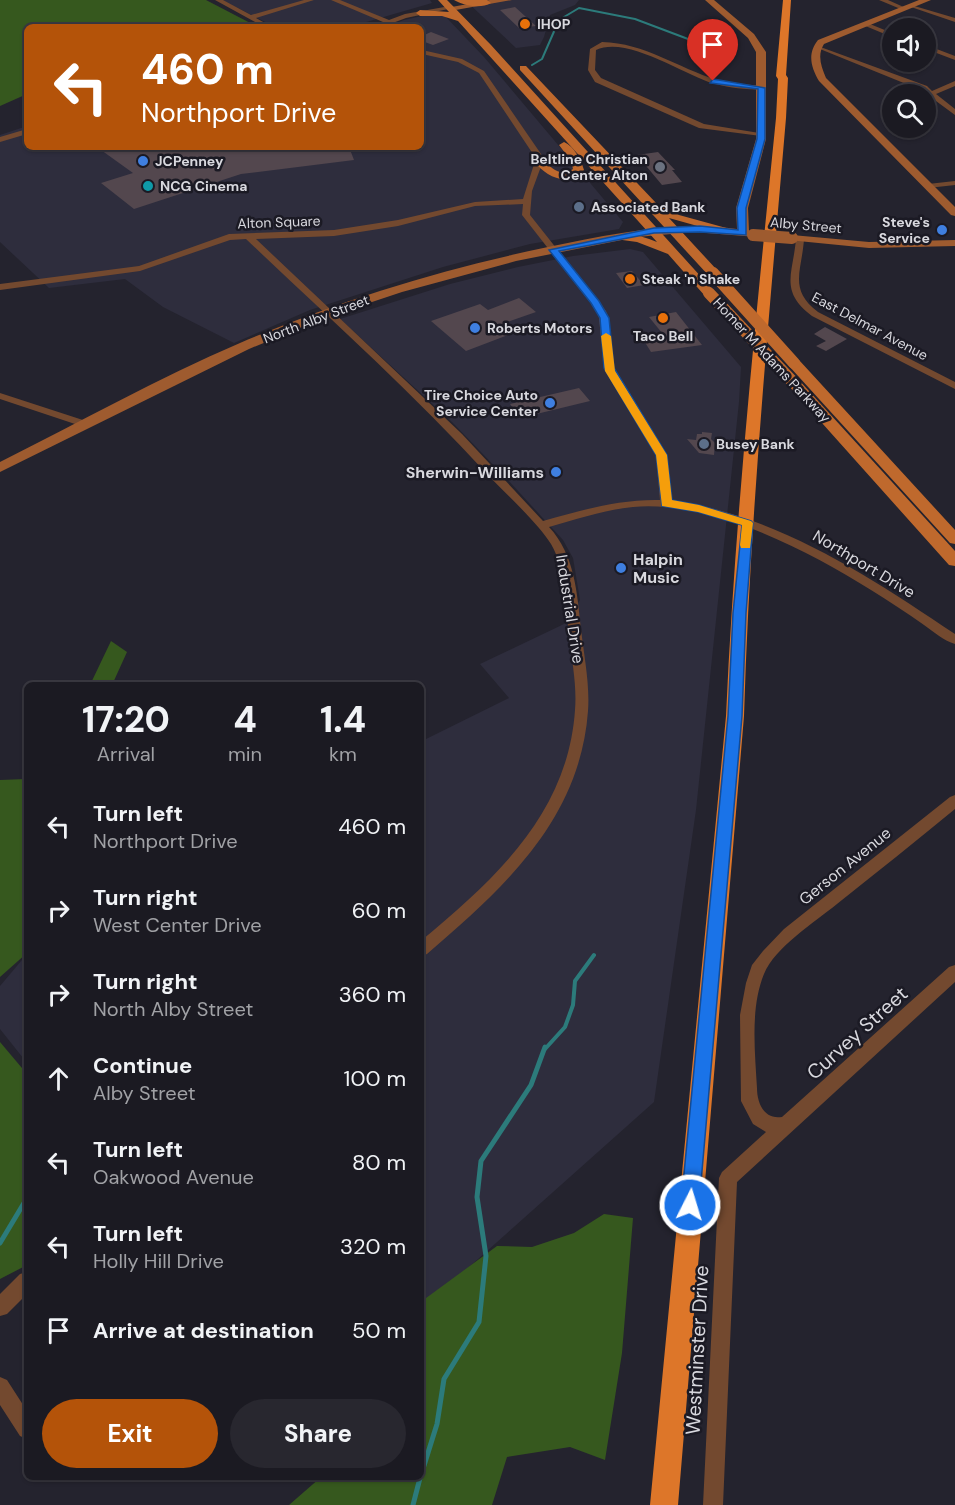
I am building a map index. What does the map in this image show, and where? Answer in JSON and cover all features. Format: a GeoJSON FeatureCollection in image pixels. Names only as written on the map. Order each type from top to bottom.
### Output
{"type":"FeatureCollection","features":[{"type":"Feature","properties":{"kind":"highway"},"geometry":{"type":"LineString","coordinates":[[664,1505],[735,716],[756,390],[783,78],[781,76],[787,0]]}},
{"type":"Feature","properties":{"kind":"highway"},"geometry":{"type":"LineString","coordinates":[[783,78],[786,77],[795,0]]}},
{"type":"Feature","properties":{"kind":"main road","name":"Homer M Adams Parkway"},"geometry":{"type":"LineString","coordinates":[[441,0],[459,8],[514,58],[643,195],[955,539]]}},
{"type":"Feature","properties":{"kind":"main road"},"geometry":{"type":"LineString","coordinates":[[420,13],[437,8],[441,0]]}},
{"type":"Feature","properties":{"kind":"main road"},"geometry":{"type":"LineString","coordinates":[[420,13],[443,13],[468,3],[487,3]]}},
{"type":"Feature","properties":{"kind":"main road"},"geometry":{"type":"LineString","coordinates":[[459,8],[487,3]]}},
{"type":"Feature","properties":{"kind":"main road","name":"Homer M Adams Parkway"},"geometry":{"type":"LineString","coordinates":[[459,8],[488,47],[709,293],[955,561]]}},
{"type":"Feature","properties":{"kind":"main road"},"geometry":{"type":"LineString","coordinates":[[488,47],[576,161],[579,170],[569,176],[555,175],[539,161]]}},
{"type":"Feature","properties":{"kind":"main road"},"geometry":{"type":"LineString","coordinates":[[643,195],[675,217],[726,231]]}},
{"type":"Feature","properties":{"kind":"main road"},"geometry":{"type":"LineString","coordinates":[[620,237],[639,224],[640,215]]}},
{"type":"Feature","properties":{"kind":"main road"},"geometry":{"type":"LineString","coordinates":[[726,231],[703,239],[702,244],[703,252],[729,291]]}},
{"type":"Feature","properties":{"kind":"main road"},"geometry":{"type":"LineString","coordinates":[[620,237],[649,242],[676,255]]}},
{"type":"Feature","properties":{"kind":"street"},"geometry":{"type":"LineString","coordinates":[[218,0],[264,24]]}},
{"type":"Feature","properties":{"kind":"street"},"geometry":{"type":"LineString","coordinates":[[251,17],[311,0]]}},
{"type":"Feature","properties":{"kind":"street"},"geometry":{"type":"LineString","coordinates":[[334,0],[386,21]]}},
{"type":"Feature","properties":{"kind":"street"},"geometry":{"type":"LineString","coordinates":[[487,3],[508,0]]}},
{"type":"Feature","properties":{"kind":"street"},"geometry":{"type":"LineString","coordinates":[[709,0],[755,40],[761,52],[761,134],[742,208],[748,234]]}},
{"type":"Feature","properties":{"kind":"street"},"geometry":{"type":"LineString","coordinates":[[882,0],[955,20]]}},
{"type":"Feature","properties":{"kind":"street"},"geometry":{"type":"LineString","coordinates":[[927,0],[827,39],[817,46],[815,55],[822,79],[955,213]]}},
{"type":"Feature","properties":{"kind":"street"},"geometry":{"type":"LineString","coordinates":[[381,24],[420,13],[459,8]]}},
{"type":"Feature","properties":{"kind":"street"},"geometry":{"type":"LineString","coordinates":[[864,24],[882,31]]}},
{"type":"Feature","properties":{"kind":"street"},"geometry":{"type":"LineString","coordinates":[[761,88],[713,81],[616,43],[601,43],[594,49],[592,74],[605,84],[702,126],[761,134]]}},
{"type":"Feature","properties":{"kind":"street"},"geometry":{"type":"LineString","coordinates":[[817,46],[915,84]]}},
{"type":"Feature","properties":{"kind":"street"},"geometry":{"type":"LineString","coordinates":[[936,51],[955,58]]}},
{"type":"Feature","properties":{"kind":"street"},"geometry":{"type":"LineString","coordinates":[[424,52],[460,60],[482,72],[533,146],[539,161],[525,209],[529,219],[589,294],[604,318],[609,368],[661,455],[666,503]]}},
{"type":"Feature","properties":{"kind":"street"},"geometry":{"type":"LineString","coordinates":[[936,91],[955,83]]}},
{"type":"Feature","properties":{"kind":"street"},"geometry":{"type":"LineString","coordinates":[[936,96],[955,113]]}},
{"type":"Feature","properties":{"kind":"street"},"geometry":{"type":"LineString","coordinates":[[0,140],[24,132]]}},
{"type":"Feature","properties":{"kind":"street"},"geometry":{"type":"LineString","coordinates":[[928,186],[955,183]]}},
{"type":"Feature","properties":{"kind":"street"},"geometry":{"type":"LineString","coordinates":[[492,201],[514,208],[529,219]]}},
{"type":"Feature","properties":{"kind":"street","name":"Alton Square"},"geometry":{"type":"LineString","coordinates":[[0,287],[140,268],[221,239],[247,235],[296,236],[388,225],[492,201],[526,201]]}},
{"type":"Feature","properties":{"kind":"street","name":"Alby Street"},"geometry":{"type":"LineString","coordinates":[[654,231],[674,229],[726,231],[869,245],[955,243]]}},
{"type":"Feature","properties":{"kind":"street","name":"North Alby Street"},"geometry":{"type":"LineString","coordinates":[[0,468],[205,364],[326,313],[437,277],[553,250],[654,231]]}},
{"type":"Feature","properties":{"kind":"street","name":"Industrial Drive"},"geometry":{"type":"LineString","coordinates":[[247,235],[274,251],[328,311],[326,313],[458,436],[559,545],[568,583],[581,687],[582,711],[574,758],[556,804],[525,851],[482,898],[424,947]]}},
{"type":"Feature","properties":{"kind":"street"},"geometry":{"type":"LineString","coordinates":[[274,251],[296,236]]}},
{"type":"Feature","properties":{"kind":"street","name":"East Delmar Avenue"},"geometry":{"type":"LineString","coordinates":[[796,239],[794,285],[800,303],[815,314],[955,386]]}},
{"type":"Feature","properties":{"kind":"street"},"geometry":{"type":"LineString","coordinates":[[0,396],[85,424]]}},
{"type":"Feature","properties":{"kind":"street","name":"Northport Drive"},"geometry":{"type":"LineString","coordinates":[[542,525],[615,506],[666,503],[699,508],[747,523],[835,562],[955,640]]}},
{"type":"Feature","properties":{"kind":"street","name":"Gerson Avenue"},"geometry":{"type":"LineString","coordinates":[[786,1125],[778,1128],[769,1126],[753,1111],[749,1101],[750,1011],[754,982],[762,964],[789,934],[955,801]]}},
{"type":"Feature","properties":{"kind":"street","name":"Curvey Street"},"geometry":{"type":"LineString","coordinates":[[786,1125],[955,972]]}},
{"type":"Feature","properties":{"kind":"street","name":"Westminster Drive"},"geometry":{"type":"LineString","coordinates":[[712,1505],[728,1178],[786,1125]]}},
{"type":"Feature","properties":{"kind":"street"},"geometry":{"type":"LineString","coordinates":[[0,1307],[24,1284]]}},
{"type":"Feature","properties":{"kind":"street"},"geometry":{"type":"LineString","coordinates":[[0,1387],[24,1424]]}},
{"type":"Feature","properties":{"kind":"shaded area"},"geometry":{"type":"Polygon","coordinates":[[[222,0],[430,0],[432,3],[359,24],[269,24],[222,0]]]}},
{"type":"Feature","properties":{"kind":"shaded area"},"geometry":{"type":"Polygon","coordinates":[[[465,0],[579,0],[575,5],[550,15],[540,45],[516,48],[465,0]]]}},
{"type":"Feature","properties":{"kind":"shaded area"},"geometry":{"type":"Polygon","coordinates":[[[431,14],[445,16],[484,57],[623,222],[619,229],[530,244],[443,267],[310,310],[234,343],[163,307],[125,279],[49,288],[0,242],[0,135],[24,127],[24,150],[424,150],[424,24],[394,24],[431,14]]]}},
{"type":"Feature","properties":{"kind":"shaded area"},"geometry":{"type":"Polygon","coordinates":[[[630,249],[643,252],[741,367],[696,810],[654,1102],[424,1307],[424,740],[509,698],[480,664],[564,624],[580,600],[573,558],[563,540],[452,422],[340,319],[450,284],[573,256],[630,249]]]}},
{"type":"Feature","properties":{"kind":"shaded area"},"geometry":{"type":"Polygon","coordinates":[[[24,958],[24,1059],[0,1029],[0,986],[24,958]]]}},
{"type":"Feature","properties":{"kind":"green space"},"geometry":{"type":"Polygon","coordinates":[[[0,0],[206,0],[252,24],[24,24],[24,95],[0,106],[0,0]]]}},
{"type":"Feature","properties":{"kind":"green space"},"geometry":{"type":"Polygon","coordinates":[[[111,641],[127,652],[113,682],[91,682],[111,641]]]}},
{"type":"Feature","properties":{"kind":"green space"},"geometry":{"type":"Polygon","coordinates":[[[24,779],[24,956],[0,977],[0,780],[24,779]]]}},
{"type":"Feature","properties":{"kind":"green space"},"geometry":{"type":"Polygon","coordinates":[[[0,1042],[24,1070],[24,1267],[0,1279],[0,1042]]]}},
{"type":"Feature","properties":{"kind":"green space"},"geometry":{"type":"Polygon","coordinates":[[[604,1214],[633,1218],[622,1353],[605,1460],[570,1447],[507,1457],[492,1505],[289,1505],[318,1480],[424,1480],[424,1300],[497,1246],[532,1247],[574,1233],[604,1214]]]}},
{"type":"Feature","properties":{"kind":"building"},"geometry":{"type":"Polygon","coordinates":[[[515,7],[536,26],[519,28],[500,10],[515,7]]]}},
{"type":"Feature","properties":{"kind":"building"},"geometry":{"type":"Polygon","coordinates":[[[431,32],[449,39],[433,45],[424,42],[424,35],[431,32]]]}},
{"type":"Feature","properties":{"kind":"building"},"geometry":{"type":"Polygon","coordinates":[[[101,150],[350,150],[354,160],[241,174],[134,209],[101,183],[133,173],[101,150]]]}},
{"type":"Feature","properties":{"kind":"building","name":"Beltline Christian Center Alton"},"geometry":{"type":"Polygon","coordinates":[[[658,152],[675,170],[672,170],[682,182],[662,185],[637,155],[658,152]]]}},
{"type":"Feature","properties":{"kind":"building","name":"Steak 'n Shake"},"geometry":{"type":"Polygon","coordinates":[[[632,271],[644,285],[627,288],[616,273],[632,271]]]}},
{"type":"Feature","properties":{"kind":"building","name":"Roberts Motors"},"geometry":{"type":"Polygon","coordinates":[[[519,298],[536,312],[504,323],[516,332],[466,351],[431,321],[480,304],[488,310],[519,298]]]}},
{"type":"Feature","properties":{"kind":"building"},"geometry":{"type":"Polygon","coordinates":[[[676,312],[702,345],[651,352],[641,336],[662,333],[649,317],[676,312]]]}},
{"type":"Feature","properties":{"kind":"building"},"geometry":{"type":"Polygon","coordinates":[[[825,327],[847,339],[826,351],[816,346],[826,341],[814,334],[825,327]]]}},
{"type":"Feature","properties":{"kind":"building","name":"Tire Choice Auto Service Center"},"geometry":{"type":"Polygon","coordinates":[[[579,388],[590,401],[520,418],[510,404],[579,388]]]}},
{"type":"Feature","properties":{"kind":"building","name":"Busey Bank"},"geometry":{"type":"Polygon","coordinates":[[[702,432],[712,433],[711,439],[715,443],[714,455],[699,453],[687,439],[696,440],[697,434],[702,434],[702,432]]]}},
{"type":"Feature","properties":{"kind":"waterway"},"geometry":{"type":"LineString","coordinates":[[532,65],[542,59],[559,20],[579,8],[635,19],[696,42],[701,47],[701,53]]}},
{"type":"Feature","properties":{"kind":"waterway"},"geometry":{"type":"LineString","coordinates":[[545,1049],[565,1027],[573,1005],[575,981],[594,955]]}},
{"type":"Feature","properties":{"kind":"waterway"},"geometry":{"type":"LineString","coordinates":[[424,1466],[437,1424],[444,1379],[479,1322],[486,1256],[477,1197],[481,1161],[531,1085],[545,1047]]}},
{"type":"Feature","properties":{"kind":"waterway"},"geometry":{"type":"LineString","coordinates":[[0,1243],[24,1203]]}},
{"type":"Feature","properties":{"kind":"waterway"},"geometry":{"type":"LineString","coordinates":[[413,1505],[419,1480]]}},
{"type":"Feature","properties":{"kind":"slow traffic"},"geometry":{"type":"LineString","coordinates":[[606,336],[610,371],[661,455],[664,464],[666,503],[699,508],[747,523],[746,545]]}},
{"type":"Feature","properties":{"kind":"place","name":"IHOP"},"geometry":{"type":"Point","coordinates":[525,24]}},
{"type":"Feature","properties":{"kind":"place","name":"JCPenney"},"geometry":{"type":"Point","coordinates":[143,161]}},
{"type":"Feature","properties":{"kind":"place","name":"Beltline Christian Center Alton"},"geometry":{"type":"Point","coordinates":[660,167]}},
{"type":"Feature","properties":{"kind":"place","name":"NCG Cinema"},"geometry":{"type":"Point","coordinates":[148,186]}},
{"type":"Feature","properties":{"kind":"place","name":"Associated Bank"},"geometry":{"type":"Point","coordinates":[579,207]}},
{"type":"Feature","properties":{"kind":"place","name":"Steve's Service"},"geometry":{"type":"Point","coordinates":[942,230]}},
{"type":"Feature","properties":{"kind":"place","name":"Steak 'n Shake"},"geometry":{"type":"Point","coordinates":[630,279]}},
{"type":"Feature","properties":{"kind":"place","name":"Taco Bell"},"geometry":{"type":"Point","coordinates":[663,318]}},
{"type":"Feature","properties":{"kind":"place","name":"Roberts Motors"},"geometry":{"type":"Point","coordinates":[475,328]}},
{"type":"Feature","properties":{"kind":"place","name":"Tire Choice Auto Service Center"},"geometry":{"type":"Point","coordinates":[550,403]}},
{"type":"Feature","properties":{"kind":"place","name":"Busey Bank"},"geometry":{"type":"Point","coordinates":[704,444]}},
{"type":"Feature","properties":{"kind":"place","name":"Sherwin-Williams"},"geometry":{"type":"Point","coordinates":[556,472]}},
{"type":"Feature","properties":{"kind":"place","name":"Halpin Music"},"geometry":{"type":"Point","coordinates":[621,568]}},
{"type":"Feature","properties":{"kind":"route"},"geometry":{"type":"LineString","coordinates":[[690,1205],[735,716],[747,523],[699,508],[666,503],[664,464],[661,455],[609,368],[604,318],[601,310],[553,250],[654,231],[700,229],[742,233],[741,219],[745,193],[761,139],[761,88],[713,81]]}}]}
